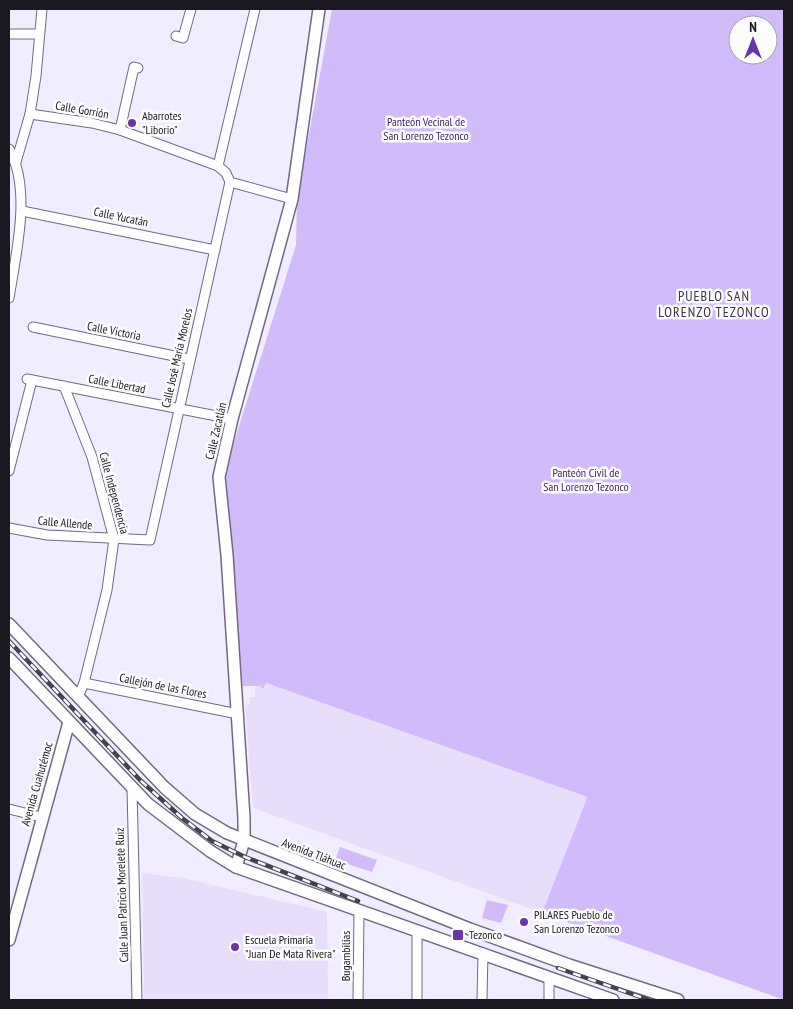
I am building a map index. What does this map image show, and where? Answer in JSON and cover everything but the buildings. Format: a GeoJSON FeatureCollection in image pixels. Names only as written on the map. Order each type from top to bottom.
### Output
{"type":"FeatureCollection","features":[{"type":"Feature","properties":{"kind":"main road","name":"Calle Zacatlán"},"geometry":{"type":"LineString","coordinates":[[236,867],[244,841],[238,714],[219,477],[232,419],[292,199],[319,9]]}},
{"type":"Feature","properties":{"kind":"main road","name":"Avenida Tláhuac"},"geometry":{"type":"LineString","coordinates":[[9,624],[164,787],[195,814],[244,841],[486,935],[678,1000]]}},
{"type":"Feature","properties":{"kind":"main road"},"geometry":{"type":"LineString","coordinates":[[9,658],[148,804],[236,867],[613,1000]]}},
{"type":"Feature","properties":{"kind":"main road","name":"Avenida Cuahutémoc"},"geometry":{"type":"LineString","coordinates":[[9,940],[41,817],[69,722]]}},
{"type":"Feature","properties":{"kind":"street"},"geometry":{"type":"LineString","coordinates":[[9,298],[11,264],[22,211],[16,162],[30,114],[42,9]]}},
{"type":"Feature","properties":{"kind":"street"},"geometry":{"type":"LineString","coordinates":[[176,36],[182,38],[191,9]]}},
{"type":"Feature","properties":{"kind":"street"},"geometry":{"type":"LineString","coordinates":[[255,9],[218,166],[226,173],[230,182],[292,199]]}},
{"type":"Feature","properties":{"kind":"street"},"geometry":{"type":"LineString","coordinates":[[9,34],[40,34]]}},
{"type":"Feature","properties":{"kind":"street"},"geometry":{"type":"LineString","coordinates":[[120,130],[134,67],[138,68]]}},
{"type":"Feature","properties":{"kind":"street","name":"Calle Gorrión"},"geometry":{"type":"LineString","coordinates":[[30,114],[92,123],[120,130],[218,166]]}},
{"type":"Feature","properties":{"kind":"street"},"geometry":{"type":"LineString","coordinates":[[9,149],[16,162]]}},
{"type":"Feature","properties":{"kind":"street","name":"Calle José María Morelos"},"geometry":{"type":"LineString","coordinates":[[150,540],[230,182]]}},
{"type":"Feature","properties":{"kind":"street"},"geometry":{"type":"LineString","coordinates":[[9,196],[20,200]]}},
{"type":"Feature","properties":{"kind":"street","name":"Calle Yucatán"},"geometry":{"type":"LineString","coordinates":[[22,211],[215,250]]}},
{"type":"Feature","properties":{"kind":"street","name":"Calle Victoria"},"geometry":{"type":"LineString","coordinates":[[33,328],[190,359]]}},
{"type":"Feature","properties":{"kind":"street","name":"Calle Libertad"},"geometry":{"type":"LineString","coordinates":[[9,471],[30,380],[232,419]]}},
{"type":"Feature","properties":{"kind":"street","name":"Calle Independencia"},"geometry":{"type":"LineString","coordinates":[[64,386],[92,458],[114,539],[107,590],[84,683],[78,697]]}},
{"type":"Feature","properties":{"kind":"street","name":"Calle Allende"},"geometry":{"type":"LineString","coordinates":[[9,528],[47,535],[150,540]]}},
{"type":"Feature","properties":{"kind":"street","name":"Callejón de las Flores"},"geometry":{"type":"LineString","coordinates":[[84,683],[238,714]]}},
{"type":"Feature","properties":{"kind":"street","name":"Calle Juan Patricio Morelete Ruiz"},"geometry":{"type":"LineString","coordinates":[[132,788],[137,1000]]}},
{"type":"Feature","properties":{"kind":"street"},"geometry":{"type":"LineString","coordinates":[[9,809],[41,817]]}},
{"type":"Feature","properties":{"kind":"street","name":"Bugambilias"},"geometry":{"type":"LineString","coordinates":[[358,1000],[359,911]]}},
{"type":"Feature","properties":{"kind":"street"},"geometry":{"type":"LineString","coordinates":[[417,930],[417,1000]]}},
{"type":"Feature","properties":{"kind":"street"},"geometry":{"type":"LineString","coordinates":[[482,953],[482,1000]]}},
{"type":"Feature","properties":{"kind":"street"},"geometry":{"type":"LineString","coordinates":[[548,1000],[549,977]]}},
{"type":"Feature","properties":{"kind":"shaded area"},"geometry":{"type":"Polygon","coordinates":[[[265,683],[585,796],[587,798],[542,913],[253,808],[245,705],[250,705],[250,697],[255,697],[255,686],[265,683]]]}},
{"type":"Feature","properties":{"kind":"shaded area","name":"Escuela Primaria \"Juan De Mata Rivera\""},"geometry":{"type":"Polygon","coordinates":[[[142,873],[183,878],[327,912],[328,1000],[144,1000],[142,873]]]}},
{"type":"Feature","properties":{"kind":"green space","name":"Panteón Civil de San Lorenzo Tezonco"},"geometry":{"type":"Polygon","coordinates":[[[332,9],[784,9],[784,1000],[542,913],[587,798],[585,796],[266,683],[263,689],[260,686],[242,686],[225,471],[296,245],[297,200],[332,9]]]}},
{"type":"Feature","properties":{"kind":"green space"},"geometry":{"type":"Polygon","coordinates":[[[340,847],[377,860],[372,872],[335,860],[340,847]]]}},
{"type":"Feature","properties":{"kind":"green space"},"geometry":{"type":"Polygon","coordinates":[[[487,900],[508,905],[501,923],[482,918],[487,900]]]}},
{"type":"Feature","properties":{"kind":"railway"},"geometry":{"type":"LineString","coordinates":[[9,641],[140,780],[182,818],[212,841],[245,857],[358,901]]}},
{"type":"Feature","properties":{"kind":"railway"},"geometry":{"type":"LineString","coordinates":[[558,968],[649,1000]]}},
{"type":"Feature","properties":{"kind":"place","name":"Abarrotes \"Liborio\""},"geometry":{"type":"Point","coordinates":[132,123]}},
{"type":"Feature","properties":{"kind":"place","name":"PILARES Pueblo de San Lorenzo Tezonco"},"geometry":{"type":"Point","coordinates":[524,922]}},
{"type":"Feature","properties":{"kind":"place","name":"Tezonco"},"geometry":{"type":"Point","coordinates":[458,935]}},
{"type":"Feature","properties":{"kind":"place","name":"Escuela Primaria \"Juan De Mata Rivera\""},"geometry":{"type":"Point","coordinates":[235,947]}},
{"type":"Feature","properties":{"kind":"district","name":"PUEBLO SAN LORENZO TEZONCO"},"geometry":{"type":"Point","coordinates":[714,304]}},
{"type":"Feature","properties":{"kind":"park label","name":"Panteón Vecinal de San Lorenzo Tezonco"},"geometry":{"type":"Point","coordinates":[426,129]}}]}
